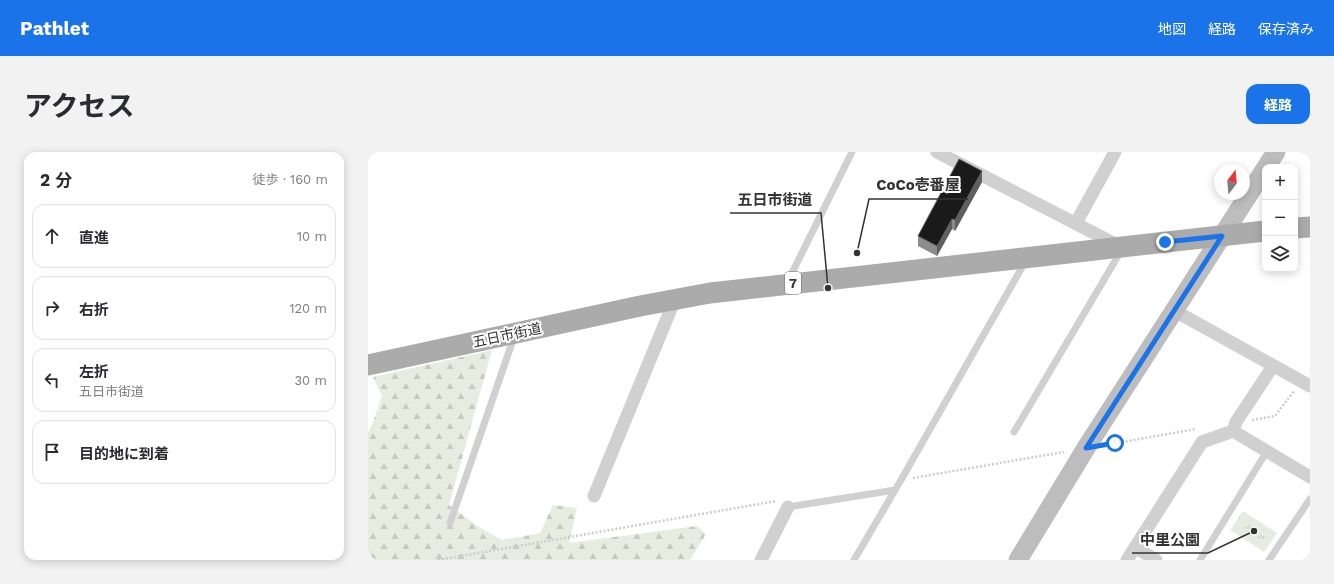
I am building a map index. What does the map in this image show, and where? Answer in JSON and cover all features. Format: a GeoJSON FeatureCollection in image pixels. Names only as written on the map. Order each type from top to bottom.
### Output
{"type":"FeatureCollection","features":[{"type":"Feature","properties":{"kind":"main road"},"geometry":{"type":"LineString","coordinates":[[1298,228],[1310,227]]}},
{"type":"Feature","properties":{"kind":"main road","name":"五日市街道"},"geometry":{"type":"LineString","coordinates":[[368,365],[675,299],[786,284],[1123,248],[1262,231]]}},
{"type":"Feature","properties":{"kind":"street"},"geometry":{"type":"LineString","coordinates":[[937,152],[954,156],[1123,248]]}},
{"type":"Feature","properties":{"kind":"street"},"geometry":{"type":"LineString","coordinates":[[1076,223],[1115,152]]}},
{"type":"Feature","properties":{"kind":"street"},"geometry":{"type":"LineString","coordinates":[[1268,164],[1276,152]]}},
{"type":"Feature","properties":{"kind":"street"},"geometry":{"type":"LineString","coordinates":[[1019,560],[1086,448],[1262,174]]}},
{"type":"Feature","properties":{"kind":"street"},"geometry":{"type":"LineString","coordinates":[[594,496],[675,299]]}},
{"type":"Feature","properties":{"kind":"street"},"geometry":{"type":"LineString","coordinates":[[1175,311],[1306,383]]}},
{"type":"Feature","properties":{"kind":"street"},"geometry":{"type":"LineString","coordinates":[[1127,560],[1202,442],[1235,427],[1274,366]]}},
{"type":"Feature","properties":{"kind":"street"},"geometry":{"type":"LineString","coordinates":[[1235,427],[1267,451],[1310,477]]}},
{"type":"Feature","properties":{"kind":"street"},"geometry":{"type":"LineString","coordinates":[[761,560],[782,504]]}},
{"type":"Feature","properties":{"kind":"street"},"geometry":{"type":"LineString","coordinates":[[1135,547],[1156,560]]}},
{"type":"Feature","properties":{"kind":"lane"},"geometry":{"type":"LineString","coordinates":[[786,284],[852,152]]}},
{"type":"Feature","properties":{"kind":"lane"},"geometry":{"type":"LineString","coordinates":[[1014,432],[1123,248]]}},
{"type":"Feature","properties":{"kind":"lane"},"geometry":{"type":"LineString","coordinates":[[854,560],[1028,258]]}},
{"type":"Feature","properties":{"kind":"lane"},"geometry":{"type":"LineString","coordinates":[[450,524],[515,333]]}},
{"type":"Feature","properties":{"kind":"lane"},"geometry":{"type":"LineString","coordinates":[[1200,560],[1267,451]]}},
{"type":"Feature","properties":{"kind":"lane"},"geometry":{"type":"LineString","coordinates":[[782,504],[895,490]]}},
{"type":"Feature","properties":{"kind":"lane"},"geometry":{"type":"LineString","coordinates":[[1268,560],[1310,498]]}},
{"type":"Feature","properties":{"kind":"path"},"geometry":{"type":"LineString","coordinates":[[1235,427],[1275,416],[1306,383]]}},
{"type":"Feature","properties":{"kind":"path"},"geometry":{"type":"LineString","coordinates":[[901,480],[1200,429]]}},
{"type":"Feature","properties":{"kind":"path"},"geometry":{"type":"LineString","coordinates":[[438,560],[782,504]]}},
{"type":"Feature","properties":{"kind":"green space"},"geometry":{"type":"Polygon","coordinates":[[[492,350],[449,505],[479,527],[502,540],[540,533],[553,505],[577,508],[569,543],[697,526],[706,534],[690,560],[368,560],[368,433],[382,396],[373,377],[492,350]]]}},
{"type":"Feature","properties":{"kind":"green space"},"geometry":{"type":"Polygon","coordinates":[[[1243,511],[1277,533],[1264,552],[1230,530],[1243,511]]]}},
{"type":"Feature","properties":{"kind":"building"},"geometry":{"type":"Polygon","coordinates":[[[959,159],[982,171],[955,220],[952,219],[937,246],[918,236],[959,159]]]}},
{"type":"Feature","properties":{"kind":"place","name":"CoCo壱番屋"},"geometry":{"type":"Point","coordinates":[857,253]}},
{"type":"Feature","properties":{"kind":"place","name":"五日市街道"},"geometry":{"type":"Point","coordinates":[828,288]}},
{"type":"Feature","properties":{"kind":"place","name":"中里公園"},"geometry":{"type":"Point","coordinates":[1254,531]}},
{"type":"Feature","properties":{"kind":"route"},"geometry":{"type":"LineString","coordinates":[[1115,443],[1086,448],[1222,236],[1165,242]]}}]}
